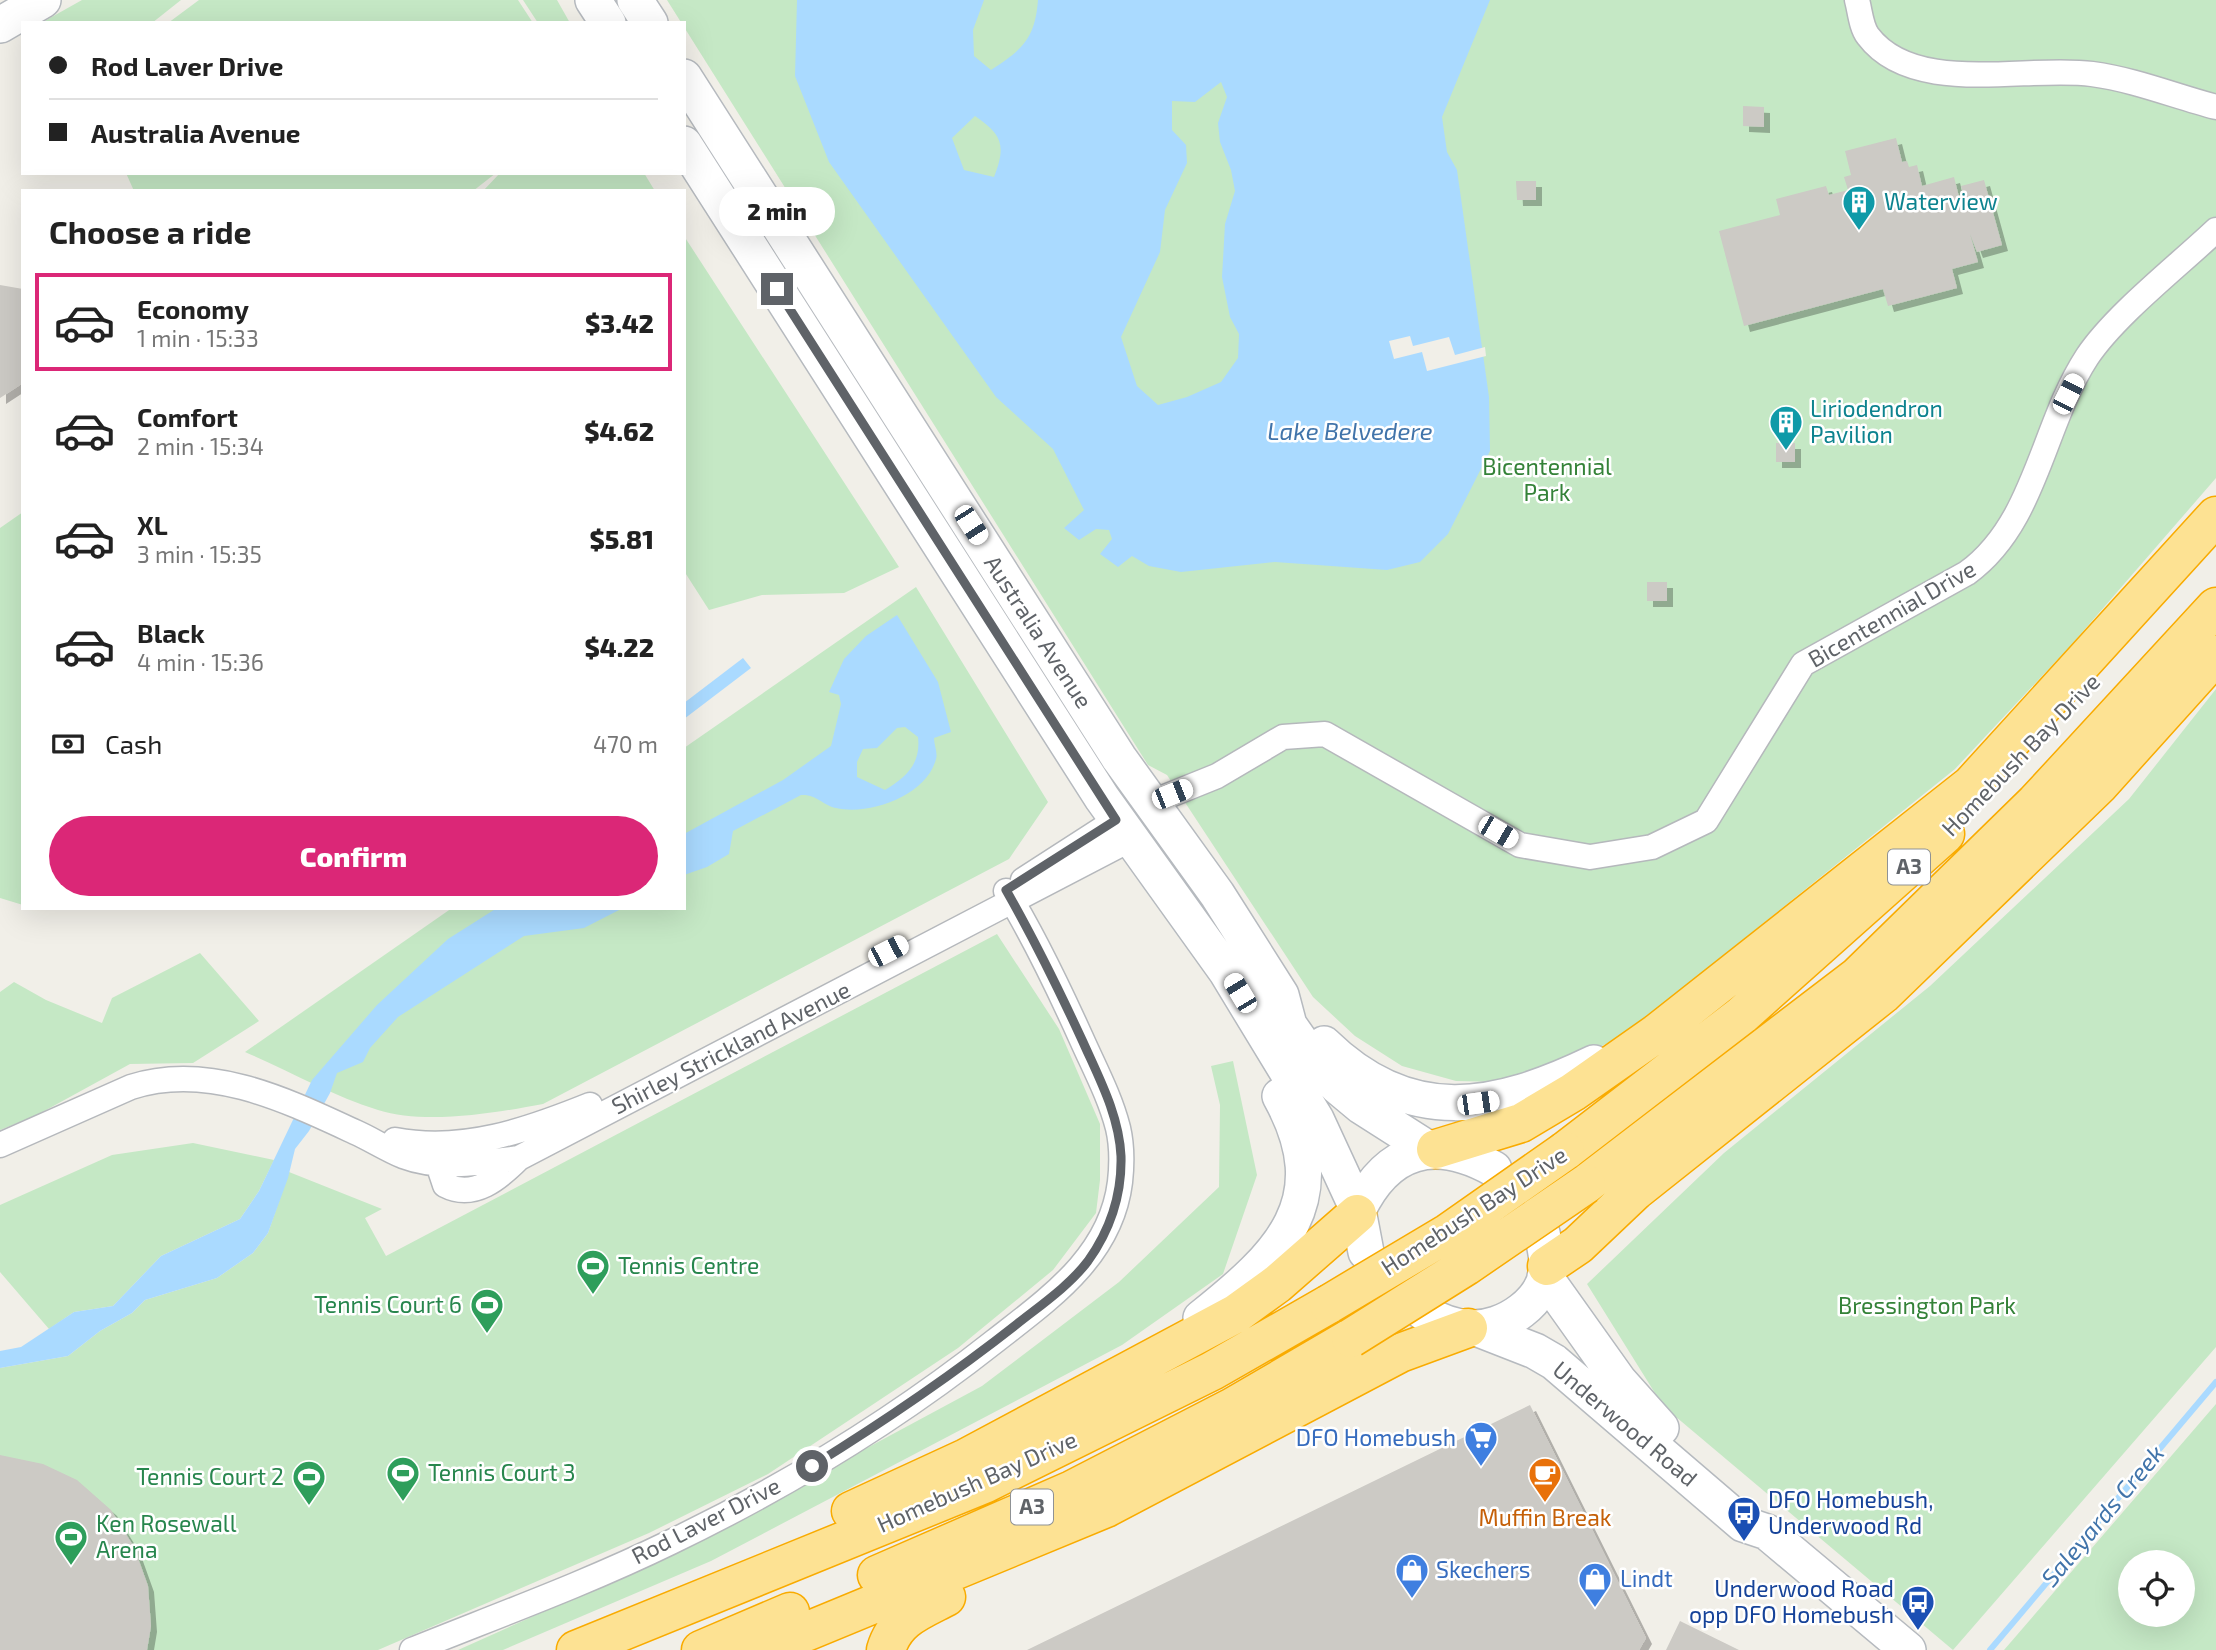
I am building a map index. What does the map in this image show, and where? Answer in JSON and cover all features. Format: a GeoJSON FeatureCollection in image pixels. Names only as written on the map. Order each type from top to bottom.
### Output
{"type":"FeatureCollection","features":[{"type":"Feature","properties":{"kind":"highway"},"geometry":{"type":"LineString","coordinates":[[1433,1149],[1521,1123],[1573,1092],[1657,1032],[1971,785],[2216,516]]}},
{"type":"Feature","properties":{"kind":"highway","name":"Homebush Bay Drive"},"geometry":{"type":"LineString","coordinates":[[576,1650],[984,1484],[1212,1371],[1448,1233],[1565,1151],[1742,1015],[1987,795],[2216,544]]}},
{"type":"Feature","properties":{"kind":"highway","name":"Homebush Bay Drive"},"geometry":{"type":"LineString","coordinates":[[701,1650],[1072,1490],[1233,1407],[1466,1266],[1587,1184],[1858,976],[2036,802],[2216,607]]}},
{"type":"Feature","properties":{"kind":"highway"},"geometry":{"type":"LineString","coordinates":[[1545,1258],[1578,1245],[1635,1191],[1883,994],[2099,785],[2216,655]]}},
{"type":"Feature","properties":{"kind":"highway"},"geometry":{"type":"LineString","coordinates":[[709,1594],[760,1553],[965,1458],[1149,1361],[1258,1299],[1357,1212]]}},
{"type":"Feature","properties":{"kind":"highway"},"geometry":{"type":"LineString","coordinates":[[766,1649],[1107,1508],[1400,1353],[1472,1328]]}},
{"type":"Feature","properties":{"kind":"highway"},"geometry":{"type":"LineString","coordinates":[[887,1650],[891,1632],[904,1619],[1040,1555],[1107,1508]]}},
{"type":"Feature","properties":{"kind":"highway"},"geometry":{"type":"LineString","coordinates":[[766,1649],[830,1650]]}},
{"type":"Feature","properties":{"kind":"main road"},"geometry":{"type":"LineString","coordinates":[[0,25],[43,0]]}},
{"type":"Feature","properties":{"kind":"main road"},"geometry":{"type":"LineString","coordinates":[[593,0],[607,21]]}},
{"type":"Feature","properties":{"kind":"main road"},"geometry":{"type":"LineString","coordinates":[[635,0],[649,21]]}},
{"type":"Feature","properties":{"kind":"main road","name":"Australia Avenue"},"geometry":{"type":"LineString","coordinates":[[686,80],[1150,803],[1217,894],[1281,995],[1289,1025],[1337,1086],[1371,1113],[1433,1149]]}},
{"type":"Feature","properties":{"kind":"main road","name":"Australia Avenue"},"geometry":{"type":"LineString","coordinates":[[686,147],[1124,830],[1226,971],[1316,1119],[1357,1212],[1366,1252]]}},
{"type":"Feature","properties":{"kind":"main road"},"geometry":{"type":"LineString","coordinates":[[1149,1361],[1244,1284],[1272,1256],[1289,1234],[1300,1205],[1303,1177],[1296,1128],[1210,975],[1188,891],[1141,818],[1150,803]]}},
{"type":"Feature","properties":{"kind":"main road"},"geometry":{"type":"LineString","coordinates":[[1281,995],[1303,1009],[1324,1044],[1358,1073],[1399,1093],[1448,1102],[1478,1103],[1527,1093],[1657,1032]]}},
{"type":"Feature","properties":{"kind":"main road"},"geometry":{"type":"LineString","coordinates":[[1357,1212],[1384,1171],[1402,1160],[1433,1149],[1465,1154],[1494,1169]]}},
{"type":"Feature","properties":{"kind":"main road"},"geometry":{"type":"LineString","coordinates":[[1472,1328],[1509,1318],[1522,1310],[1539,1293],[1545,1258]]}},
{"type":"Feature","properties":{"kind":"main road","name":"Underwood Road"},"geometry":{"type":"LineString","coordinates":[[1545,1258],[1634,1399],[1673,1439],[1758,1512],[1767,1532]]}},
{"type":"Feature","properties":{"kind":"main road","name":"Underwood Road"},"geometry":{"type":"LineString","coordinates":[[1423,1312],[1448,1324],[1472,1328],[1535,1351],[1554,1362],[1743,1524],[1767,1532],[1908,1650]]}},
{"type":"Feature","properties":{"kind":"street"},"geometry":{"type":"LineString","coordinates":[[1857,0],[1866,33],[1885,54],[1917,68],[1998,75],[2089,73],[2144,83],[2216,107]]}},
{"type":"Feature","properties":{"kind":"street","name":"Bicentennial Drive"},"geometry":{"type":"LineString","coordinates":[[1150,803],[1217,776],[1283,737],[1325,734],[1520,845],[1590,857],[1652,847],[1706,821],[1802,664],[1967,573],[1988,558],[2012,526],[2087,356],[2132,308],[2216,230]]}},
{"type":"Feature","properties":{"kind":"street","name":"Shirley Strickland Avenue"},"geometry":{"type":"LineString","coordinates":[[439,1154],[445,1185],[456,1191],[473,1190],[498,1178],[519,1158],[543,1148],[584,1122],[1010,896],[1124,830]]}},
{"type":"Feature","properties":{"kind":"street","name":"Shirley Strickland Avenue"},"geometry":{"type":"LineString","coordinates":[[0,1145],[149,1081],[196,1078],[266,1093],[357,1132],[439,1154],[535,1127],[594,1104],[1010,896]]}},
{"type":"Feature","properties":{"kind":"street","name":"Rod Laver Drive"},"geometry":{"type":"LineString","coordinates":[[412,1650],[634,1559],[769,1492],[875,1427],[960,1369],[1061,1288],[1087,1262],[1105,1233],[1115,1206],[1121,1157],[1118,1131],[1111,1106],[1078,1031],[1010,896]]}},
{"type":"Feature","properties":{"kind":"green space"},"geometry":{"type":"Polygon","coordinates":[[[82,0],[181,0],[155,21],[45,21],[82,0]]]}},
{"type":"Feature","properties":{"kind":"green space"},"geometry":{"type":"Polygon","coordinates":[[[199,0],[518,0],[532,21],[171,21],[199,0]]]}},
{"type":"Feature","properties":{"kind":"green space"},"geometry":{"type":"Polygon","coordinates":[[[523,0],[557,0],[569,21],[537,21],[523,0]]]}},
{"type":"Feature","properties":{"kind":"green space","name":"Bicentennial Park"},"geometry":{"type":"Polygon","coordinates":[[[667,0],[2216,0],[2216,478],[2072,644],[1955,769],[1624,1035],[1553,1070],[1500,1082],[1456,1081],[1402,1066],[1355,1036],[1313,997],[1167,775],[1148,765],[686,30],[686,21],[680,21],[667,0]]]}},
{"type":"Feature","properties":{"kind":"green space"},"geometry":{"type":"Polygon","coordinates":[[[127,175],[493,175],[476,189],[133,189],[127,175]]]}},
{"type":"Feature","properties":{"kind":"green space"},"geometry":{"type":"Polygon","coordinates":[[[498,175],[645,175],[654,189],[485,189],[498,175]]]}},
{"type":"Feature","properties":{"kind":"green space"},"geometry":{"type":"Polygon","coordinates":[[[686,239],[899,567],[844,593],[762,595],[709,610],[686,574],[686,239]]]}},
{"type":"Feature","properties":{"kind":"green space"},"geometry":{"type":"Polygon","coordinates":[[[21,513],[21,904],[0,898],[0,528],[21,513]]]}},
{"type":"Feature","properties":{"kind":"green space"},"geometry":{"type":"Polygon","coordinates":[[[916,587],[1048,802],[1009,859],[543,1104],[460,1116],[417,1117],[397,1114],[344,1098],[245,1052],[449,910],[686,910],[686,747],[916,587]]]}},
{"type":"Feature","properties":{"kind":"green space","name":"Bressington Park"},"geometry":{"type":"Polygon","coordinates":[[[2216,689],[2216,1347],[1953,1650],[1663,1406],[1587,1284],[1724,1153],[1930,986],[2129,799],[2216,689]]]}},
{"type":"Feature","properties":{"kind":"green space","name":"Tennis Centre"},"geometry":{"type":"Polygon","coordinates":[[[997,934],[1059,1029],[1100,1124],[1100,1180],[1096,1213],[1053,1270],[958,1348],[768,1474],[649,1533],[378,1650],[0,1650],[0,1368],[68,1356],[100,1331],[132,1313],[145,1300],[217,1278],[253,1253],[268,1233],[289,1172],[382,1209],[365,1218],[386,1256],[997,934]]]}},
{"type":"Feature","properties":{"kind":"green space"},"geometry":{"type":"Polygon","coordinates":[[[200,953],[259,1021],[193,1063],[130,1064],[37,1115],[0,1130],[0,992],[14,982],[46,1000],[102,1023],[112,998],[200,953]]]}},
{"type":"Feature","properties":{"kind":"green space"},"geometry":{"type":"Polygon","coordinates":[[[1233,1061],[1257,1175],[1223,1274],[1122,1345],[711,1561],[503,1650],[458,1650],[661,1559],[982,1386],[1119,1282],[1219,1187],[1220,1105],[1211,1066],[1233,1061]]]}},
{"type":"Feature","properties":{"kind":"green space"},"geometry":{"type":"Polygon","coordinates":[[[193,1143],[274,1160],[259,1191],[240,1219],[161,1256],[113,1306],[74,1312],[49,1329],[0,1272],[0,1205],[112,1155],[193,1143]]]}},
{"type":"Feature","properties":{"kind":"green space"},"geometry":{"type":"Polygon","coordinates":[[[2216,1404],[2216,1650],[2004,1650],[2216,1404]]]}},
{"type":"Feature","properties":{"kind":"water","name":"Lake Belvedere"},"geometry":{"type":"Polygon","coordinates":[[[797,0],[984,0],[973,30],[974,56],[991,70],[1025,42],[1034,25],[1038,0],[1490,0],[1442,117],[1447,152],[1457,170],[1489,397],[1490,451],[1448,534],[1420,562],[1387,570],[1275,562],[1181,572],[1149,566],[1132,556],[1118,567],[1100,554],[1112,539],[1109,530],[1096,529],[1079,540],[1064,528],[1084,510],[1053,449],[996,397],[829,162],[795,76],[797,0]],[[1221,82],[1195,102],[1172,101],[1172,130],[1186,145],[1187,163],[1165,210],[1160,252],[1121,337],[1137,386],[1158,405],[1187,397],[1221,382],[1238,358],[1239,334],[1230,317],[1222,277],[1225,224],[1235,191],[1231,170],[1220,142],[1218,123],[1227,97],[1221,82]],[[975,116],[952,138],[964,170],[994,177],[1000,157],[1000,142],[991,129],[975,116]]]}},
{"type":"Feature","properties":{"kind":"water"},"geometry":{"type":"Polygon","coordinates":[[[897,615],[938,682],[951,732],[934,738],[936,757],[931,772],[921,783],[895,800],[865,809],[836,808],[811,796],[801,795],[733,831],[729,854],[707,867],[686,874],[686,833],[783,780],[831,746],[841,704],[839,695],[829,692],[844,659],[866,636],[897,615]],[[905,727],[897,728],[877,748],[863,749],[857,762],[857,777],[885,790],[911,768],[918,737],[905,727]]]}},
{"type":"Feature","properties":{"kind":"water"},"geometry":{"type":"Polygon","coordinates":[[[743,658],[751,668],[686,717],[686,701],[743,658]]]}},
{"type":"Feature","properties":{"kind":"water"},"geometry":{"type":"Polygon","coordinates":[[[494,910],[619,910],[584,928],[524,936],[398,1017],[370,1048],[363,1062],[337,1073],[330,1093],[309,1131],[295,1149],[288,1178],[268,1233],[253,1253],[217,1278],[145,1300],[132,1313],[100,1331],[68,1356],[0,1368],[0,1351],[21,1347],[74,1312],[113,1306],[161,1256],[240,1219],[259,1191],[312,1080],[377,1005],[448,939],[494,910]]]}},
{"type":"Feature","properties":{"kind":"pier"},"geometry":{"type":"Polygon","coordinates":[[[1410,336],[1413,346],[1449,337],[1455,355],[1485,347],[1486,356],[1427,371],[1422,352],[1394,359],[1389,341],[1410,336]]]}},
{"type":"Feature","properties":{"kind":"building"},"geometry":{"type":"Polygon","coordinates":[[[1743,106],[1764,107],[1764,127],[1743,126],[1743,106]]]}},
{"type":"Feature","properties":{"kind":"building","name":"Waterview"},"geometry":{"type":"Polygon","coordinates":[[[1896,138],[1902,162],[1907,161],[1909,167],[1917,165],[1922,186],[1954,177],[1961,205],[1966,204],[1961,186],[1984,180],[2002,245],[1977,252],[1970,234],[1978,262],[1952,269],[1957,288],[1888,306],[1883,289],[1744,326],[1719,231],[1780,215],[1776,199],[1826,186],[1829,195],[1848,190],[1844,177],[1851,175],[1845,151],[1896,138]]]}},
{"type":"Feature","properties":{"kind":"building"},"geometry":{"type":"Polygon","coordinates":[[[1516,181],[1536,181],[1536,200],[1517,200],[1516,181]]]}},
{"type":"Feature","properties":{"kind":"building"},"geometry":{"type":"Polygon","coordinates":[[[0,285],[21,289],[21,384],[0,398],[0,285]]]}},
{"type":"Feature","properties":{"kind":"building","name":"Liriodendron Pavilion"},"geometry":{"type":"Polygon","coordinates":[[[1776,443],[1795,443],[1795,462],[1776,462],[1776,443]]]}},
{"type":"Feature","properties":{"kind":"building"},"geometry":{"type":"Polygon","coordinates":[[[1647,582],[1667,582],[1667,601],[1647,601],[1647,582]]]}},
{"type":"Feature","properties":{"kind":"building","name":"DFO Homebush"},"geometry":{"type":"Polygon","coordinates":[[[1530,1405],[1646,1638],[1639,1650],[1027,1650],[1530,1405]]]}},
{"type":"Feature","properties":{"kind":"building","name":"Ken Rosewall Arena"},"geometry":{"type":"Polygon","coordinates":[[[0,1455],[43,1464],[77,1480],[111,1510],[134,1547],[148,1586],[151,1626],[147,1650],[0,1650],[0,1455]]]}},
{"type":"Feature","properties":{"kind":"building"},"geometry":{"type":"Polygon","coordinates":[[[1680,1621],[1739,1650],[1666,1650],[1680,1621]]]}},
{"type":"Feature","properties":{"kind":"waterway","name":"Saleyards Creek"},"geometry":{"type":"LineString","coordinates":[[1990,1650],[2216,1382]]}},
{"type":"Feature","properties":{"kind":"place","name":"Waterview"},"geometry":{"type":"Point","coordinates":[1859,232]}},
{"type":"Feature","properties":{"kind":"place","name":"Liriodendron Pavilion"},"geometry":{"type":"Point","coordinates":[1786,452]}},
{"type":"Feature","properties":{"kind":"place","name":"Tennis Centre"},"geometry":{"type":"Point","coordinates":[593,1296]}},
{"type":"Feature","properties":{"kind":"place","name":"Tennis Court 6"},"geometry":{"type":"Point","coordinates":[487,1335]}},
{"type":"Feature","properties":{"kind":"place","name":"DFO Homebush"},"geometry":{"type":"Point","coordinates":[1481,1468]}},
{"type":"Feature","properties":{"kind":"place","name":"Tennis Court 3"},"geometry":{"type":"Point","coordinates":[403,1503]}},
{"type":"Feature","properties":{"kind":"place","name":"Muffin Break"},"geometry":{"type":"Point","coordinates":[1545,1504]}},
{"type":"Feature","properties":{"kind":"place","name":"Tennis Court 2"},"geometry":{"type":"Point","coordinates":[309,1507]}},
{"type":"Feature","properties":{"kind":"place","name":"DFO Homebush, Underwood Rd"},"geometry":{"type":"Point","coordinates":[1744,1543]}},
{"type":"Feature","properties":{"kind":"place","name":"Ken Rosewall Arena"},"geometry":{"type":"Point","coordinates":[71,1567]}},
{"type":"Feature","properties":{"kind":"place","name":"Skechers"},"geometry":{"type":"Point","coordinates":[1412,1600]}},
{"type":"Feature","properties":{"kind":"place","name":"Lindt"},"geometry":{"type":"Point","coordinates":[1595,1609]}},
{"type":"Feature","properties":{"kind":"place","name":"Underwood Road opp DFO Homebush"},"geometry":{"type":"Point","coordinates":[1918,1632]}},
{"type":"Feature","properties":{"kind":"route"},"geometry":{"type":"LineString","coordinates":[[777,289],[1116,820],[1006,890],[1072,1018],[1111,1106],[1118,1131],[1120,1182],[1105,1233],[1087,1262],[1026,1317],[960,1369],[812,1466]]}}]}
